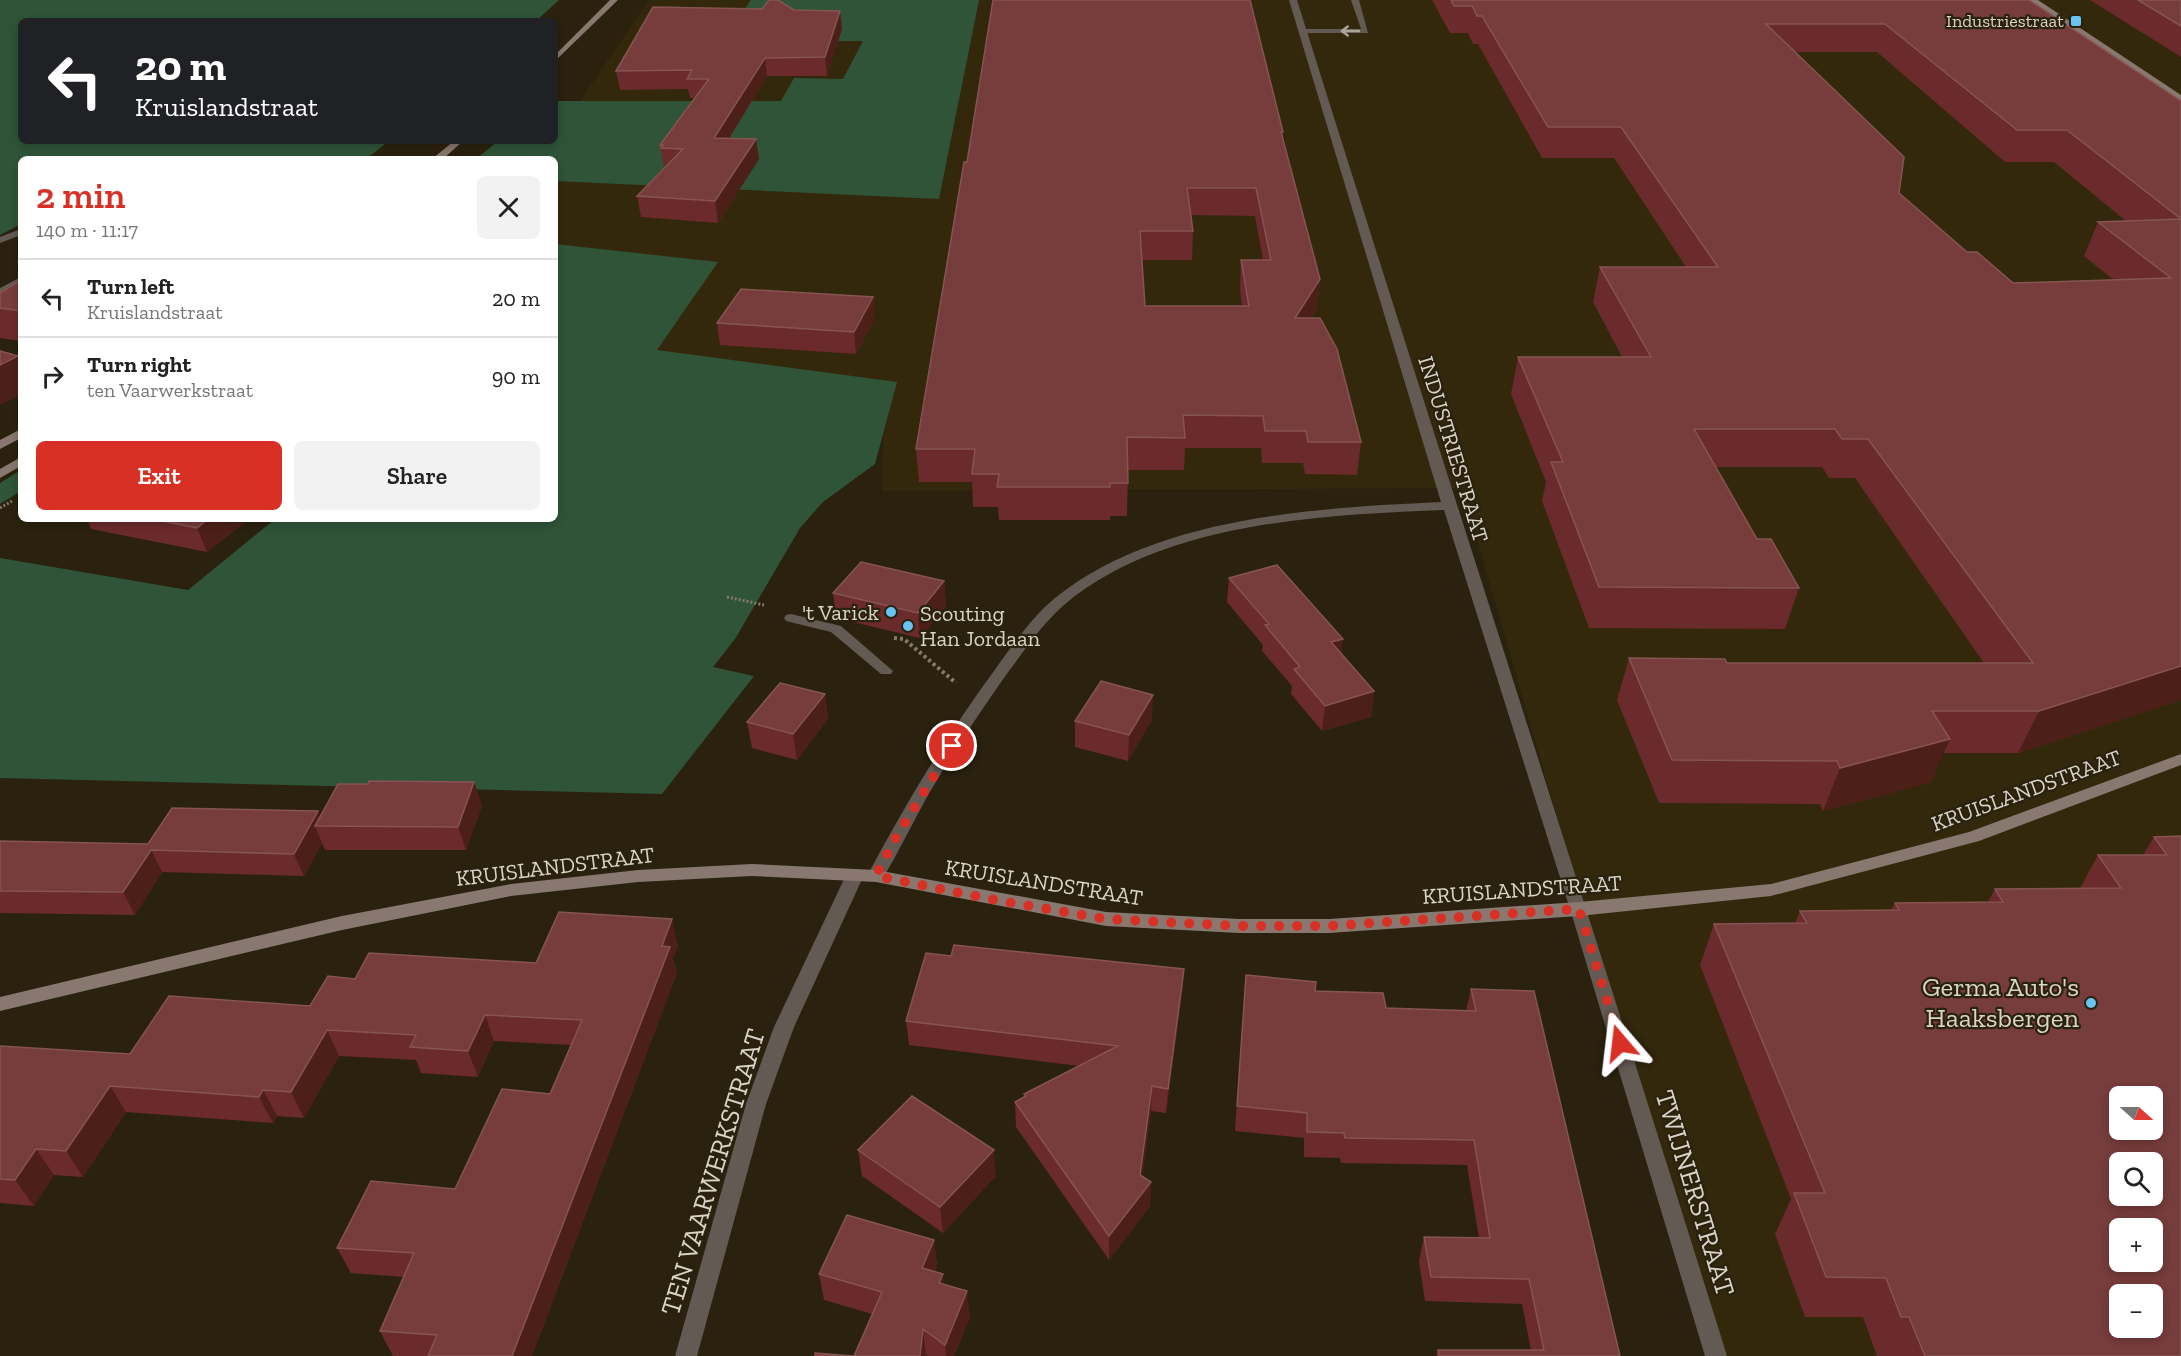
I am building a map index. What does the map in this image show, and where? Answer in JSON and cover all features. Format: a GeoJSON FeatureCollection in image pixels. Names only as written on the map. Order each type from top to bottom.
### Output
{"type":"FeatureCollection","features":[{"type":"Feature","properties":{"kind":"street"},"geometry":{"type":"LineString","coordinates":[[558,56],[614,0]]}},
{"type":"Feature","properties":{"kind":"street","name":"INDUSTRIESTRAAT"},"geometry":{"type":"LineString","coordinates":[[1293,0],[1449,506],[1579,909]]}},
{"type":"Feature","properties":{"kind":"street"},"geometry":{"type":"LineString","coordinates":[[1303,31],[1365,30],[1355,0]]}},
{"type":"Feature","properties":{"kind":"street"},"geometry":{"type":"LineString","coordinates":[[2033,0],[2181,99]]}},
{"type":"Feature","properties":{"kind":"street"},"geometry":{"type":"LineString","coordinates":[[441,156],[455,144]]}},
{"type":"Feature","properties":{"kind":"street"},"geometry":{"type":"LineString","coordinates":[[0,240],[18,233]]}},
{"type":"Feature","properties":{"kind":"street"},"geometry":{"type":"LineString","coordinates":[[0,292],[18,282]]}},
{"type":"Feature","properties":{"kind":"street"},"geometry":{"type":"LineString","coordinates":[[0,445],[18,435]]}},
{"type":"Feature","properties":{"kind":"street"},"geometry":{"type":"LineString","coordinates":[[0,474],[18,462]]}},
{"type":"Feature","properties":{"kind":"street"},"geometry":{"type":"LineString","coordinates":[[876,876],[900,831],[988,690],[1032,630],[1065,597],[1118,563],[1178,539],[1236,526],[1307,515],[1362,509],[1449,506]]}},
{"type":"Feature","properties":{"kind":"street"},"geometry":{"type":"LineString","coordinates":[[790,618],[836,629],[886,671]]}},
{"type":"Feature","properties":{"kind":"street","name":"KRUISLANDSTRAAT"},"geometry":{"type":"LineString","coordinates":[[0,1004],[342,923],[511,890],[638,876],[741,871],[876,876],[1106,919],[1239,926],[1329,926],[1579,909],[1771,890],[1973,837],[2181,759]]}},
{"type":"Feature","properties":{"kind":"street","name":"TEN VAARWERKSTRAAT"},"geometry":{"type":"LineString","coordinates":[[686,1356],[756,1104],[784,1026],[855,875]]}},
{"type":"Feature","properties":{"kind":"street","name":"TWIJNERSTRAAT"},"geometry":{"type":"LineString","coordinates":[[1579,909],[1716,1356]]}},
{"type":"Feature","properties":{"kind":"shaded area"},"geometry":{"type":"Polygon","coordinates":[[[649,0],[2181,0],[2181,1356],[1713,1356],[1462,488],[882,491],[884,403],[558,355],[558,156],[525,156],[549,144],[558,144],[558,136],[569,117],[649,0]]]}},
{"type":"Feature","properties":{"kind":"green space"},"geometry":{"type":"Polygon","coordinates":[[[0,0],[559,0],[539,18],[18,18],[18,144],[385,144],[370,156],[18,156],[18,226],[0,235],[0,0]]]}},
{"type":"Feature","properties":{"kind":"green space"},"geometry":{"type":"Polygon","coordinates":[[[751,0],[979,0],[939,199],[558,181],[558,156],[480,156],[494,144],[558,144],[558,101],[781,101],[794,78],[843,79],[863,41],[832,41],[737,20],[751,0]]]}},
{"type":"Feature","properties":{"kind":"green space"},"geometry":{"type":"Polygon","coordinates":[[[558,244],[718,262],[657,350],[897,382],[875,464],[823,502],[800,528],[735,639],[713,667],[754,676],[662,794],[0,778],[0,558],[188,590],[271,522],[558,522],[558,244]]]}},
{"type":"Feature","properties":{"kind":"green space"},"geometry":{"type":"Polygon","coordinates":[[[18,472],[18,493],[0,504],[0,483],[18,472]]]}},
{"type":"Feature","properties":{"kind":"building"},"geometry":{"type":"Polygon","coordinates":[[[769,0],[778,0],[794,10],[840,11],[825,57],[765,58],[714,138],[756,139],[715,201],[637,196],[683,149],[661,148],[663,145],[660,145],[709,79],[687,79],[692,70],[616,71],[653,7],[762,9],[769,0]]]}},
{"type":"Feature","properties":{"kind":"building"},"geometry":{"type":"Polygon","coordinates":[[[993,0],[1250,0],[1283,132],[1281,132],[1320,279],[1295,318],[1320,318],[1337,349],[1361,442],[1308,442],[1306,431],[1265,431],[1263,416],[1183,415],[1185,438],[1127,437],[1128,483],[1110,483],[1110,487],[997,487],[999,474],[972,474],[975,449],[916,449],[964,162],[967,162],[993,0]],[[1187,188],[1193,231],[1140,231],[1145,306],[1249,306],[1241,260],[1271,260],[1256,188],[1187,188]]]}},
{"type":"Feature","properties":{"kind":"building"},"geometry":{"type":"Polygon","coordinates":[[[1451,0],[2029,0],[2181,101],[2181,219],[2181,666],[2039,711],[1932,711],[1950,739],[1840,768],[1837,761],[1672,760],[1629,658],[1725,659],[1727,663],[2033,663],[1868,439],[1842,439],[1835,429],[1694,429],[1757,539],[1771,539],[1799,588],[1599,587],[1551,462],[1563,462],[1518,357],[1651,357],[1600,267],[1718,267],[1621,127],[1548,127],[1482,16],[1477,16],[1472,6],[1454,6],[1451,0]],[[1766,24],[1904,157],[1899,193],[1967,252],[1977,252],[2013,283],[2171,278],[2098,222],[2181,219],[2067,130],[2017,130],[1885,24],[1766,24]]]}},
{"type":"Feature","properties":{"kind":"building"},"geometry":{"type":"Polygon","coordinates":[[[2138,0],[2181,0],[2181,26],[2138,0]]]}},
{"type":"Feature","properties":{"kind":"building"},"geometry":{"type":"Polygon","coordinates":[[[18,282],[18,311],[0,308],[0,293],[18,282]]]}},
{"type":"Feature","properties":{"kind":"building"},"geometry":{"type":"Polygon","coordinates":[[[741,289],[873,297],[854,332],[717,323],[741,289]]]}},
{"type":"Feature","properties":{"kind":"building"},"geometry":{"type":"Polygon","coordinates":[[[0,351],[18,356],[0,365],[0,351]]]}},
{"type":"Feature","properties":{"kind":"building"},"geometry":{"type":"Polygon","coordinates":[[[167,522],[204,522],[197,528],[167,522]]]}},
{"type":"Feature","properties":{"kind":"building"},"geometry":{"type":"Polygon","coordinates":[[[861,562],[944,581],[918,613],[833,593],[861,562]]]}},
{"type":"Feature","properties":{"kind":"building"},"geometry":{"type":"Polygon","coordinates":[[[1277,565],[1343,639],[1331,642],[1374,691],[1325,706],[1294,669],[1300,667],[1265,625],[1269,624],[1229,578],[1277,565]]]}},
{"type":"Feature","properties":{"kind":"building"},"geometry":{"type":"Polygon","coordinates":[[[1101,681],[1153,695],[1129,735],[1075,721],[1101,681]]]}},
{"type":"Feature","properties":{"kind":"building"},"geometry":{"type":"Polygon","coordinates":[[[780,683],[825,694],[793,734],[747,722],[780,683]]]}},
{"type":"Feature","properties":{"kind":"building"},"geometry":{"type":"Polygon","coordinates":[[[369,781],[474,782],[458,827],[315,826],[338,784],[368,784],[369,781]]]}},
{"type":"Feature","properties":{"kind":"building"},"geometry":{"type":"Polygon","coordinates":[[[172,808],[318,811],[294,854],[151,850],[123,892],[0,891],[0,841],[148,844],[172,808]]]}},
{"type":"Feature","properties":{"kind":"building"},"geometry":{"type":"Polygon","coordinates":[[[2181,836],[2181,1356],[1925,1356],[1909,1317],[1901,1317],[1886,1278],[1826,1277],[1794,1193],[1825,1193],[1714,924],[1807,923],[1800,911],[1899,910],[1895,903],[2003,902],[1995,889],[2121,888],[2098,855],[2167,855],[2154,837],[2181,836]]]}},
{"type":"Feature","properties":{"kind":"building"},"geometry":{"type":"Polygon","coordinates":[[[559,912],[672,919],[662,946],[670,947],[512,1356],[428,1356],[437,1335],[380,1331],[414,1253],[337,1248],[371,1181],[455,1189],[502,1089],[550,1094],[582,1020],[485,1015],[468,1051],[410,1047],[416,1035],[327,1030],[291,1092],[263,1090],[259,1097],[110,1086],[66,1151],[36,1149],[15,1180],[0,1179],[0,1046],[130,1054],[169,996],[310,1006],[328,976],[355,979],[369,953],[536,963],[559,912]]]}},
{"type":"Feature","properties":{"kind":"building"},"geometry":{"type":"Polygon","coordinates":[[[954,945],[1184,969],[1168,1089],[1152,1086],[1140,1175],[1151,1182],[1109,1236],[1015,1102],[1026,1096],[1024,1094],[1118,1046],[906,1021],[926,953],[951,956],[954,945]]]}},
{"type":"Feature","properties":{"kind":"building"},"geometry":{"type":"Polygon","coordinates":[[[1246,975],[1316,982],[1315,991],[1383,993],[1386,1008],[1476,1011],[1471,989],[1534,991],[1620,1356],[1439,1356],[1438,1350],[1544,1350],[1529,1279],[1431,1277],[1424,1237],[1490,1238],[1474,1140],[1345,1138],[1344,1133],[1307,1132],[1307,1113],[1237,1106],[1246,975]]]}},
{"type":"Feature","properties":{"kind":"building"},"geometry":{"type":"Polygon","coordinates":[[[912,1096],[994,1150],[940,1207],[858,1150],[912,1096]]]}},
{"type":"Feature","properties":{"kind":"building"},"geometry":{"type":"Polygon","coordinates":[[[847,1215],[934,1240],[922,1268],[943,1274],[939,1283],[967,1291],[945,1345],[923,1329],[920,1356],[854,1356],[882,1292],[819,1274],[847,1215]]]}},
{"type":"Feature","properties":{"kind":"building"},"geometry":{"type":"Polygon","coordinates":[[[815,1353],[854,1356],[815,1356],[815,1353]]]}},
{"type":"Feature","properties":{"kind":"place","name":"Industriestraat"},"geometry":{"type":"Point","coordinates":[2076,21]}},
{"type":"Feature","properties":{"kind":"place","name":"'t Varick"},"geometry":{"type":"Point","coordinates":[891,612]}},
{"type":"Feature","properties":{"kind":"place","name":"Scouting Han Jordaan"},"geometry":{"type":"Point","coordinates":[908,626]}},
{"type":"Feature","properties":{"kind":"place","name":"Germa Auto's Haaksbergen"},"geometry":{"type":"Point","coordinates":[2091,1003]}},
{"type":"Feature","properties":{"kind":"route"},"geometry":{"type":"LineString","coordinates":[[952,746],[906,820],[876,876],[1106,919],[1239,926],[1329,926],[1579,909],[1620,1043]]}}]}
